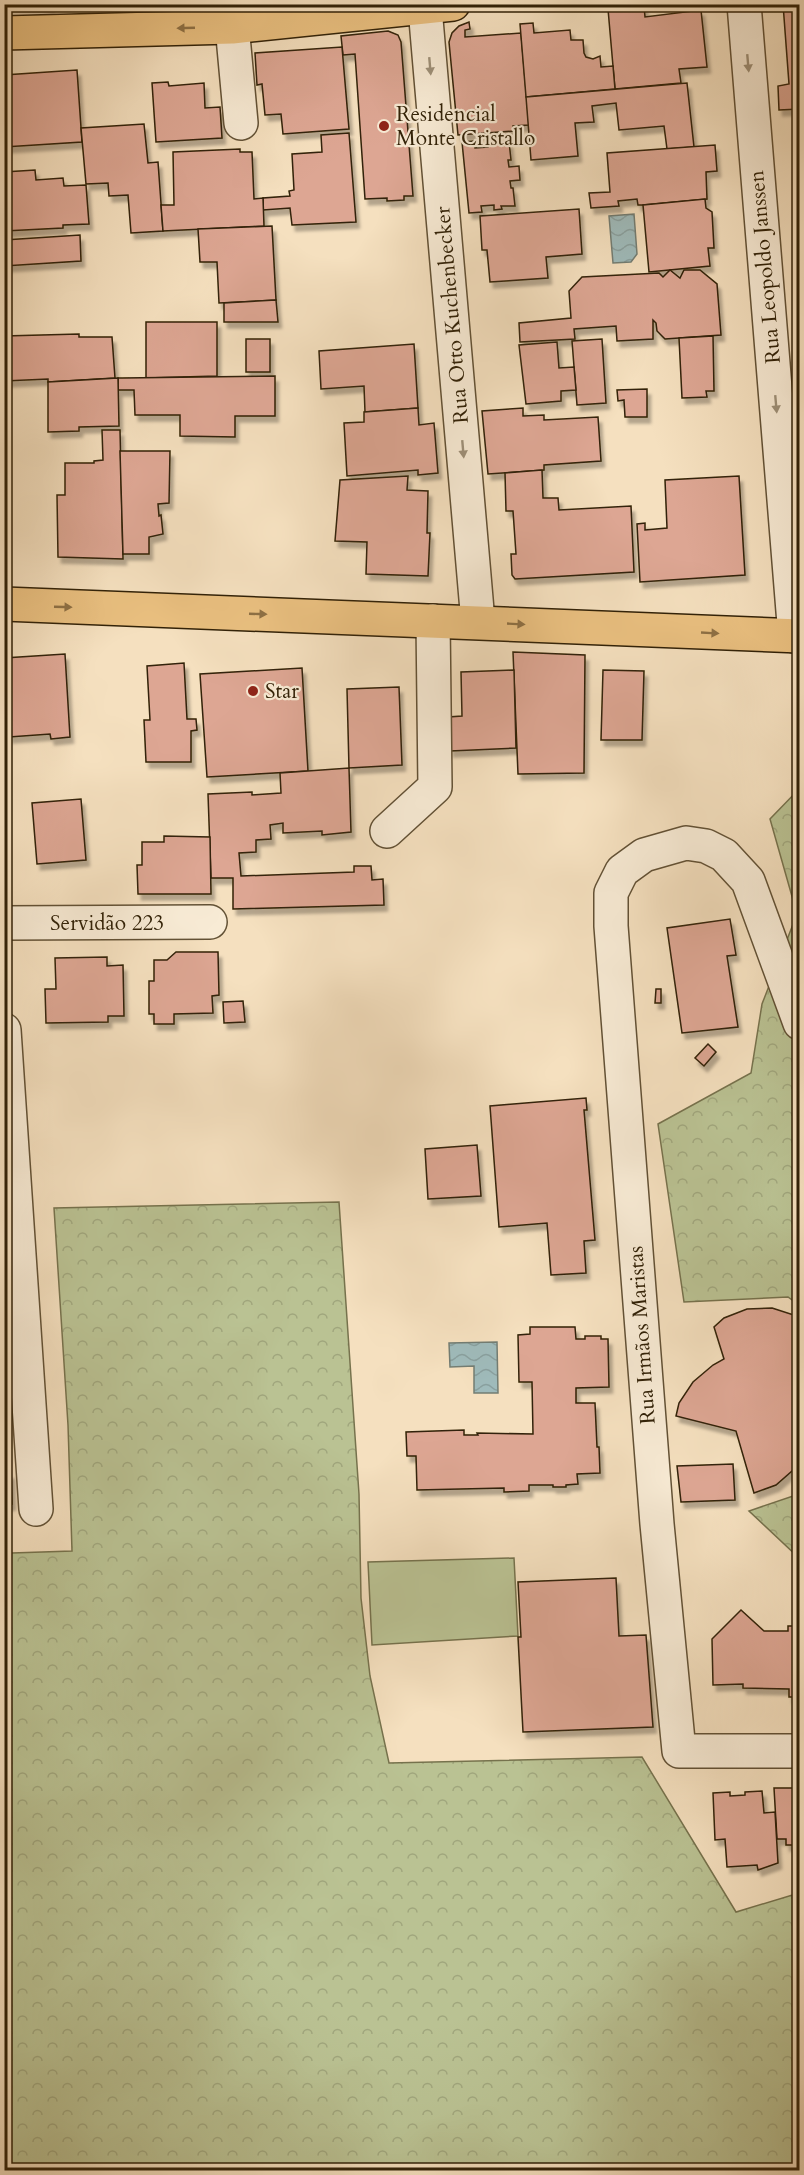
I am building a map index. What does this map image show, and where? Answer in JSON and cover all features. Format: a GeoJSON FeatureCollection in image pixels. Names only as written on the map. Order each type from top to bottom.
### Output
{"type":"FeatureCollection","features":[{"type":"Feature","properties":{"kind":"main road"},"geometry":{"type":"LineString","coordinates":[[4,33],[231,16],[439,6]]}},
{"type":"Feature","properties":{"kind":"main road"},"geometry":{"type":"LineString","coordinates":[[4,604],[797,636]]}},
{"type":"Feature","properties":{"kind":"street","name":"Rua Leopoldo Janssen"},"geometry":{"type":"LineString","coordinates":[[744,4],[797,636]]}},
{"type":"Feature","properties":{"kind":"street","name":"Rua Otto Kuchenbecker"},"geometry":{"type":"LineString","coordinates":[[439,6],[478,622]]}},
{"type":"Feature","properties":{"kind":"street"},"geometry":{"type":"LineString","coordinates":[[231,16],[241,123]]}},
{"type":"Feature","properties":{"kind":"street"},"geometry":{"type":"LineString","coordinates":[[387,831],[435,787],[433,621]]}},
{"type":"Feature","properties":{"kind":"street","name":"Rua Irmãos Maristas"},"geometry":{"type":"LineString","coordinates":[[800,1023],[748,881],[724,855],[706,846],[686,843],[644,855],[622,871],[611,893],[611,926],[657,1524],[680,1751],[800,1751]]}},
{"type":"Feature","properties":{"kind":"street","name":"Servidão 223"},"geometry":{"type":"LineString","coordinates":[[4,923],[210,922]]}},
{"type":"Feature","properties":{"kind":"street"},"geometry":{"type":"LineString","coordinates":[[4,1030],[36,1509]]}},
{"type":"Feature","properties":{"kind":"green space"},"geometry":{"type":"Polygon","coordinates":[[[799,789],[799,1305],[788,1297],[684,1302],[658,1124],[751,1073],[762,1004],[797,914],[770,819],[799,789]]]}},
{"type":"Feature","properties":{"kind":"green space"},"geometry":{"type":"Polygon","coordinates":[[[339,1202],[359,1494],[361,1598],[370,1676],[389,1763],[642,1757],[736,1912],[799,1893],[799,2170],[5,2170],[5,1559],[12,1553],[72,1551],[68,1425],[54,1208],[339,1202]]]}},
{"type":"Feature","properties":{"kind":"green space"},"geometry":{"type":"Polygon","coordinates":[[[800,1494],[799,1558],[749,1511],[800,1494]]]}},
{"type":"Feature","properties":{"kind":"green space"},"geometry":{"type":"Polygon","coordinates":[[[514,1558],[518,1636],[372,1645],[368,1562],[514,1558]]]}},
{"type":"Feature","properties":{"kind":"water"},"geometry":{"type":"Polygon","coordinates":[[[634,214],[637,254],[631,262],[613,263],[609,216],[634,214]]]}},
{"type":"Feature","properties":{"kind":"water"},"geometry":{"type":"Polygon","coordinates":[[[497,1342],[498,1393],[474,1393],[474,1366],[450,1367],[449,1343],[497,1342]]]}},
{"type":"Feature","properties":{"kind":"building"},"geometry":{"type":"Polygon","coordinates":[[[4,4],[51,4],[51,7],[4,6],[4,4]]]}},
{"type":"Feature","properties":{"kind":"building"},"geometry":{"type":"Polygon","coordinates":[[[783,4],[800,4],[800,109],[779,110],[778,86],[789,84],[783,4]]]}},
{"type":"Feature","properties":{"kind":"building"},"geometry":{"type":"Polygon","coordinates":[[[644,6],[645,17],[701,10],[707,67],[679,69],[681,83],[615,89],[608,9],[644,6]]]}},
{"type":"Feature","properties":{"kind":"building"},"geometry":{"type":"Polygon","coordinates":[[[469,22],[470,29],[465,30],[465,37],[521,33],[529,125],[513,126],[514,131],[458,135],[449,42],[452,33],[459,26],[469,22]]]}},
{"type":"Feature","properties":{"kind":"building"},"geometry":{"type":"Polygon","coordinates":[[[533,23],[534,33],[570,30],[571,40],[583,40],[586,57],[593,59],[600,56],[601,67],[613,66],[615,89],[526,97],[520,24],[533,23]]]}},
{"type":"Feature","properties":{"kind":"building","name":"Residencial Monte Cristallo"},"geometry":{"type":"Polygon","coordinates":[[[388,31],[398,35],[401,42],[413,196],[404,196],[404,200],[387,201],[387,198],[365,199],[355,54],[343,55],[341,36],[388,31]]]}},
{"type":"Feature","properties":{"kind":"building"},"geometry":{"type":"Polygon","coordinates":[[[342,47],[349,129],[283,134],[281,114],[265,115],[262,84],[257,85],[255,53],[342,47]]]}},
{"type":"Feature","properties":{"kind":"building"},"geometry":{"type":"Polygon","coordinates":[[[77,70],[82,142],[4,147],[4,75],[77,70]]]}},
{"type":"Feature","properties":{"kind":"building"},"geometry":{"type":"Polygon","coordinates":[[[168,82],[169,86],[204,83],[205,108],[220,107],[222,138],[156,142],[152,83],[168,82]]]}},
{"type":"Feature","properties":{"kind":"building"},"geometry":{"type":"Polygon","coordinates":[[[687,83],[694,147],[667,149],[664,126],[619,130],[616,103],[592,106],[594,122],[575,123],[578,156],[531,160],[526,97],[687,83]]]}},
{"type":"Feature","properties":{"kind":"building"},"geometry":{"type":"Polygon","coordinates":[[[144,124],[148,163],[158,162],[163,231],[131,233],[128,195],[109,196],[108,183],[86,184],[81,128],[144,124]]]}},
{"type":"Feature","properties":{"kind":"building"},"geometry":{"type":"Polygon","coordinates":[[[349,133],[356,222],[292,225],[290,208],[263,210],[263,198],[290,196],[289,191],[294,190],[292,154],[322,152],[321,135],[349,133]]]}},
{"type":"Feature","properties":{"kind":"building"},"geometry":{"type":"Polygon","coordinates":[[[474,141],[475,148],[488,147],[488,141],[509,142],[511,160],[508,160],[509,167],[519,166],[520,180],[510,181],[515,206],[501,206],[502,209],[494,210],[494,205],[481,206],[482,212],[469,213],[462,142],[474,141]]]}},
{"type":"Feature","properties":{"kind":"building"},"geometry":{"type":"Polygon","coordinates":[[[715,145],[717,171],[706,172],[707,199],[638,205],[637,199],[618,201],[619,206],[591,208],[589,193],[610,192],[607,153],[715,145]]]}},
{"type":"Feature","properties":{"kind":"building"},"geometry":{"type":"Polygon","coordinates":[[[240,149],[240,152],[252,152],[254,199],[263,198],[264,226],[163,231],[161,205],[174,205],[173,152],[240,149]]]}},
{"type":"Feature","properties":{"kind":"building"},"geometry":{"type":"Polygon","coordinates":[[[35,170],[36,180],[63,178],[64,186],[86,185],[89,224],[63,225],[63,228],[4,231],[4,172],[35,170]]]}},
{"type":"Feature","properties":{"kind":"building"},"geometry":{"type":"Polygon","coordinates":[[[705,199],[706,208],[712,212],[714,248],[708,248],[710,266],[649,272],[643,205],[705,199]]]}},
{"type":"Feature","properties":{"kind":"building"},"geometry":{"type":"Polygon","coordinates":[[[579,209],[582,254],[546,257],[548,278],[490,282],[487,250],[482,250],[480,216],[579,209]]]}},
{"type":"Feature","properties":{"kind":"building"},"geometry":{"type":"Polygon","coordinates":[[[272,226],[276,300],[219,303],[217,262],[200,262],[198,229],[272,226]]]}},
{"type":"Feature","properties":{"kind":"building"},"geometry":{"type":"Polygon","coordinates":[[[80,235],[81,261],[4,266],[4,240],[80,235]]]}},
{"type":"Feature","properties":{"kind":"building"},"geometry":{"type":"Polygon","coordinates":[[[670,270],[680,278],[684,270],[700,270],[717,284],[721,335],[665,339],[657,331],[653,320],[653,339],[617,341],[616,326],[574,329],[575,339],[520,342],[519,323],[571,318],[569,291],[582,277],[659,273],[663,277],[670,270]]]}},
{"type":"Feature","properties":{"kind":"building"},"geometry":{"type":"Polygon","coordinates":[[[800,286],[800,320],[795,320],[793,287],[800,286]]]}},
{"type":"Feature","properties":{"kind":"building"},"geometry":{"type":"Polygon","coordinates":[[[276,300],[278,322],[224,322],[224,303],[276,300]]]}},
{"type":"Feature","properties":{"kind":"building"},"geometry":{"type":"Polygon","coordinates":[[[146,322],[217,322],[217,376],[146,378],[146,322]]]}},
{"type":"Feature","properties":{"kind":"building"},"geometry":{"type":"Polygon","coordinates":[[[79,334],[79,337],[112,337],[115,378],[48,382],[48,379],[4,381],[4,336],[79,334]]]}},
{"type":"Feature","properties":{"kind":"building"},"geometry":{"type":"Polygon","coordinates":[[[713,336],[714,391],[706,391],[707,397],[682,398],[679,338],[713,336]]]}},
{"type":"Feature","properties":{"kind":"building"},"geometry":{"type":"Polygon","coordinates":[[[246,339],[270,339],[270,372],[246,372],[246,339]]]}},
{"type":"Feature","properties":{"kind":"building"},"geometry":{"type":"Polygon","coordinates":[[[602,339],[606,403],[577,405],[572,341],[602,339]]]}},
{"type":"Feature","properties":{"kind":"building"},"geometry":{"type":"Polygon","coordinates":[[[557,342],[559,368],[574,367],[576,390],[561,391],[561,401],[526,404],[519,345],[557,342]]]}},
{"type":"Feature","properties":{"kind":"building"},"geometry":{"type":"Polygon","coordinates":[[[414,344],[418,408],[365,412],[364,386],[321,389],[319,351],[414,344]]]}},
{"type":"Feature","properties":{"kind":"building"},"geometry":{"type":"Polygon","coordinates":[[[275,376],[275,416],[235,416],[235,437],[180,436],[180,415],[135,415],[134,390],[118,390],[118,378],[275,376]]]}},
{"type":"Feature","properties":{"kind":"building"},"geometry":{"type":"Polygon","coordinates":[[[118,378],[119,426],[79,427],[79,431],[48,432],[48,382],[118,378]]]}},
{"type":"Feature","properties":{"kind":"building"},"geometry":{"type":"Polygon","coordinates":[[[647,389],[647,417],[625,417],[624,400],[618,401],[617,390],[647,389]]]}},
{"type":"Feature","properties":{"kind":"building"},"geometry":{"type":"Polygon","coordinates":[[[418,408],[419,425],[434,423],[438,473],[418,475],[418,470],[347,476],[344,423],[364,422],[364,412],[418,408]]]}},
{"type":"Feature","properties":{"kind":"building"},"geometry":{"type":"Polygon","coordinates":[[[523,408],[523,416],[544,415],[544,420],[598,417],[601,461],[544,465],[544,470],[488,474],[482,411],[523,408]]]}},
{"type":"Feature","properties":{"kind":"building"},"geometry":{"type":"Polygon","coordinates":[[[102,430],[120,430],[123,559],[58,557],[57,495],[65,495],[65,463],[94,463],[94,461],[103,460],[102,430]]]}},
{"type":"Feature","properties":{"kind":"building"},"geometry":{"type":"Polygon","coordinates":[[[120,451],[170,451],[169,503],[158,504],[163,534],[149,537],[149,554],[123,554],[120,451]]]}},
{"type":"Feature","properties":{"kind":"building"},"geometry":{"type":"Polygon","coordinates":[[[542,470],[543,498],[558,498],[559,510],[631,506],[634,572],[515,579],[512,575],[511,554],[516,554],[513,511],[506,511],[505,473],[542,470]]]}},
{"type":"Feature","properties":{"kind":"building"},"geometry":{"type":"Polygon","coordinates":[[[408,476],[407,490],[428,491],[427,533],[430,533],[428,576],[366,574],[367,542],[335,541],[340,480],[408,476]]]}},
{"type":"Feature","properties":{"kind":"building"},"geometry":{"type":"Polygon","coordinates":[[[739,476],[745,575],[640,582],[637,524],[645,523],[645,530],[667,528],[665,480],[739,476]]]}},
{"type":"Feature","properties":{"kind":"building"},"geometry":{"type":"Polygon","coordinates":[[[513,652],[585,655],[584,773],[518,774],[513,652]]]}},
{"type":"Feature","properties":{"kind":"building"},"geometry":{"type":"Polygon","coordinates":[[[65,654],[70,737],[51,739],[50,734],[9,737],[4,658],[65,654]]]}},
{"type":"Feature","properties":{"kind":"building"},"geometry":{"type":"Polygon","coordinates":[[[184,663],[187,719],[196,719],[197,730],[191,731],[191,762],[146,762],[144,720],[150,720],[147,666],[184,663]]]}},
{"type":"Feature","properties":{"kind":"building"},"geometry":{"type":"Polygon","coordinates":[[[302,668],[308,771],[207,777],[200,674],[302,668]]]}},
{"type":"Feature","properties":{"kind":"building"},"geometry":{"type":"Polygon","coordinates":[[[514,670],[516,748],[450,751],[448,717],[462,716],[461,672],[514,670]]]}},
{"type":"Feature","properties":{"kind":"building"},"geometry":{"type":"Polygon","coordinates":[[[603,670],[644,671],[642,740],[601,740],[603,670]]]}},
{"type":"Feature","properties":{"kind":"building"},"geometry":{"type":"Polygon","coordinates":[[[399,687],[402,765],[349,768],[347,689],[399,687]]]}},
{"type":"Feature","properties":{"kind":"building"},"geometry":{"type":"Polygon","coordinates":[[[349,768],[351,832],[322,835],[322,831],[283,833],[283,823],[270,825],[271,839],[256,840],[256,852],[239,853],[241,876],[354,872],[354,866],[371,866],[372,880],[383,879],[384,905],[233,909],[233,878],[211,878],[208,794],[281,793],[280,773],[349,768]]]}},
{"type":"Feature","properties":{"kind":"building"},"geometry":{"type":"Polygon","coordinates":[[[81,799],[86,860],[37,864],[32,803],[81,799]]]}},
{"type":"Feature","properties":{"kind":"building"},"geometry":{"type":"Polygon","coordinates":[[[164,836],[210,837],[211,894],[138,894],[137,865],[142,865],[142,842],[164,842],[164,836]]]}},
{"type":"Feature","properties":{"kind":"building"},"geometry":{"type":"Polygon","coordinates":[[[730,919],[736,955],[727,956],[738,1027],[682,1033],[667,928],[730,919]]]}},
{"type":"Feature","properties":{"kind":"building"},"geometry":{"type":"Polygon","coordinates":[[[176,952],[218,952],[219,995],[212,996],[213,1013],[174,1014],[174,1024],[154,1024],[154,1014],[149,1014],[149,981],[154,981],[154,960],[167,960],[176,952]]]}},
{"type":"Feature","properties":{"kind":"building"},"geometry":{"type":"Polygon","coordinates":[[[107,957],[107,966],[123,965],[124,1016],[108,1016],[108,1022],[46,1023],[45,989],[56,989],[55,958],[107,957]]]}},
{"type":"Feature","properties":{"kind":"building"},"geometry":{"type":"Polygon","coordinates":[[[656,989],[661,989],[661,1003],[655,1003],[656,989]]]}},
{"type":"Feature","properties":{"kind":"building"},"geometry":{"type":"Polygon","coordinates":[[[243,1001],[245,1022],[224,1023],[223,1002],[243,1001]]]}},
{"type":"Feature","properties":{"kind":"building"},"geometry":{"type":"Polygon","coordinates":[[[708,1044],[716,1052],[704,1066],[695,1058],[708,1044]]]}},
{"type":"Feature","properties":{"kind":"building"},"geometry":{"type":"Polygon","coordinates":[[[586,1098],[587,1110],[584,1110],[595,1240],[584,1241],[586,1273],[551,1275],[547,1223],[499,1227],[490,1106],[586,1098]]]}},
{"type":"Feature","properties":{"kind":"building"},"geometry":{"type":"Polygon","coordinates":[[[477,1145],[481,1196],[428,1199],[425,1149],[477,1145]]]}},
{"type":"Feature","properties":{"kind":"building"},"geometry":{"type":"Polygon","coordinates":[[[772,1308],[800,1317],[800,1464],[776,1485],[754,1493],[736,1431],[676,1416],[679,1403],[693,1382],[724,1359],[714,1327],[724,1318],[747,1309],[772,1308]]]}},
{"type":"Feature","properties":{"kind":"building"},"geometry":{"type":"Polygon","coordinates":[[[530,1327],[575,1327],[576,1339],[585,1339],[585,1336],[601,1336],[601,1339],[608,1339],[609,1387],[576,1388],[576,1403],[595,1403],[600,1473],[577,1474],[578,1484],[566,1485],[566,1487],[529,1485],[529,1491],[504,1492],[504,1488],[417,1490],[416,1456],[407,1456],[406,1432],[464,1430],[464,1435],[478,1435],[477,1433],[533,1434],[532,1382],[519,1382],[518,1335],[530,1334],[530,1327]]]}},
{"type":"Feature","properties":{"kind":"building"},"geometry":{"type":"Polygon","coordinates":[[[733,1464],[735,1500],[681,1502],[677,1466],[733,1464]]]}},
{"type":"Feature","properties":{"kind":"building"},"geometry":{"type":"Polygon","coordinates":[[[4,1473],[11,1473],[12,1504],[6,1505],[6,1516],[4,1516],[4,1473]]]}},
{"type":"Feature","properties":{"kind":"building"},"geometry":{"type":"Polygon","coordinates":[[[616,1578],[619,1636],[646,1635],[653,1727],[523,1732],[518,1637],[521,1637],[518,1582],[616,1578]]]}},
{"type":"Feature","properties":{"kind":"building"},"geometry":{"type":"Polygon","coordinates":[[[741,1610],[764,1631],[788,1631],[788,1626],[800,1626],[800,1697],[789,1697],[789,1689],[743,1688],[743,1684],[713,1685],[712,1639],[741,1610]]]}},
{"type":"Feature","properties":{"kind":"building"},"geometry":{"type":"Polygon","coordinates":[[[774,1788],[800,1788],[800,1845],[786,1845],[786,1839],[777,1839],[774,1788]]]}},
{"type":"Feature","properties":{"kind":"building"},"geometry":{"type":"Polygon","coordinates":[[[762,1791],[764,1813],[775,1812],[778,1863],[758,1870],[757,1865],[727,1867],[725,1839],[715,1840],[713,1793],[730,1792],[730,1796],[762,1791]]]}},
{"type":"Feature","properties":{"kind":"place","name":"Residencial Monte Cristallo"},"geometry":{"type":"Point","coordinates":[384,126]}},
{"type":"Feature","properties":{"kind":"place","name":"Star"},"geometry":{"type":"Point","coordinates":[253,691]}}]}
